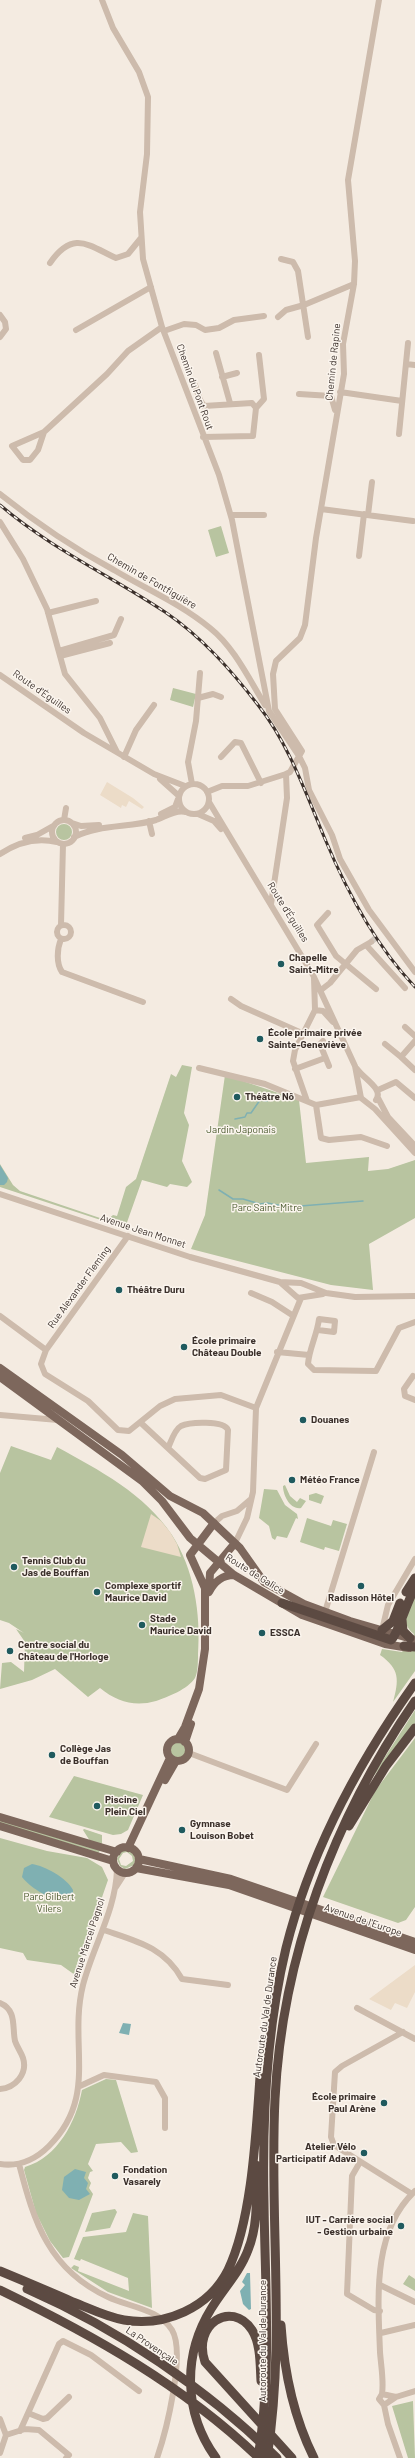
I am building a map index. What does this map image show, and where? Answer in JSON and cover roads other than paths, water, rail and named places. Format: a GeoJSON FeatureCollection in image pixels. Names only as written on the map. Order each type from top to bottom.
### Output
{"type":"FeatureCollection","features":[{"type":"Feature","properties":{"kind":"highway"},"geometry":{"type":"LineString","coordinates":[[382,1630],[393,1621],[403,1598],[415,1578]]}},
{"type":"Feature","properties":{"kind":"highway"},"geometry":{"type":"LineString","coordinates":[[282,1603],[389,1640],[397,1635],[402,1615],[415,1588]]}},
{"type":"Feature","properties":{"kind":"highway"},"geometry":{"type":"LineString","coordinates":[[402,1615],[402,1629],[412,1639]]}},
{"type":"Feature","properties":{"kind":"highway"},"geometry":{"type":"LineString","coordinates":[[404,1646],[415,1647]]}},
{"type":"Feature","properties":{"kind":"highway","name":"Autoroute du Val de Durance"},"geometry":{"type":"LineString","coordinates":[[259,2458],[264,2413],[267,2356],[264,2202],[267,2063],[286,1948],[314,1864],[351,1784],[372,1747],[415,1683]]}},
{"type":"Feature","properties":{"kind":"highway","name":"Autoroute du Val de Durance"},"geometry":{"type":"LineString","coordinates":[[267,2458],[275,2382],[275,2099],[279,2054],[294,1967],[329,1856],[355,1800],[379,1756],[415,1701]]}},
{"type":"Feature","properties":{"kind":"highway"},"geometry":{"type":"LineString","coordinates":[[316,1896],[361,1804],[386,1766],[415,1728]]}},
{"type":"Feature","properties":{"kind":"highway"},"geometry":{"type":"LineString","coordinates":[[0,2271],[109,2316],[136,2321],[167,2318],[196,2305],[207,2296],[223,2278],[234,2254],[246,2205],[256,2126],[262,2059],[275,1985],[286,1948]]}},
{"type":"Feature","properties":{"kind":"highway"},"geometry":{"type":"LineString","coordinates":[[216,2458],[204,2441],[196,2421],[190,2391],[191,2363],[204,2322],[244,2260],[252,2239],[257,2197],[256,2126]]}},
{"type":"Feature","properties":{"kind":"highway"},"geometry":{"type":"LineString","coordinates":[[274,2223],[287,2377],[298,2421],[314,2458]]}},
{"type":"Feature","properties":{"kind":"highway","name":"La Provençale"},"geometry":{"type":"LineString","coordinates":[[0,2277],[63,2306],[144,2353],[217,2405],[277,2458]]}},
{"type":"Feature","properties":{"kind":"highway"},"geometry":{"type":"LineString","coordinates":[[0,2290],[78,2328],[139,2365],[209,2415],[259,2458]]}},
{"type":"Feature","properties":{"kind":"highway"},"geometry":{"type":"LineString","coordinates":[[254,2458],[261,2390],[258,2348],[253,2331],[246,2324],[233,2318],[222,2318],[213,2322],[206,2330],[202,2351],[209,2368],[244,2407],[292,2458]]}},
{"type":"Feature","properties":{"kind":"main road","name":"Route de Galice"},"geometry":{"type":"LineString","coordinates":[[0,1368],[122,1455],[170,1496],[198,1510],[235,1543],[264,1582],[292,1598],[325,1612],[412,1639]]}},
{"type":"Feature","properties":{"kind":"main road","name":"Route de Galice"},"geometry":{"type":"LineString","coordinates":[[0,1377],[142,1481],[162,1501],[187,1535],[234,1575],[302,1615],[341,1630],[385,1644],[404,1646],[415,1650]]}},
{"type":"Feature","properties":{"kind":"main road"},"geometry":{"type":"LineString","coordinates":[[181,1740],[194,1705],[202,1673],[205,1592],[203,1582],[190,1555],[196,1544],[214,1523]]}},
{"type":"Feature","properties":{"kind":"main road"},"geometry":{"type":"LineString","coordinates":[[181,1740],[202,1690],[206,1664],[210,1572],[217,1562],[235,1543]]}},
{"type":"Feature","properties":{"kind":"main road"},"geometry":{"type":"LineString","coordinates":[[209,1594],[219,1579],[224,1576],[234,1575]]}},
{"type":"Feature","properties":{"kind":"main road"},"geometry":{"type":"LineString","coordinates":[[131,1849],[172,1759],[167,1747],[173,1740],[181,1740]]}},
{"type":"Feature","properties":{"kind":"main road"},"geometry":{"type":"LineString","coordinates":[[172,1759],[184,1760],[189,1753],[181,1740]]}},
{"type":"Feature","properties":{"kind":"main road"},"geometry":{"type":"LineString","coordinates":[[0,1817],[116,1852],[131,1849]]}},
{"type":"Feature","properties":{"kind":"main road"},"geometry":{"type":"LineString","coordinates":[[0,1826],[118,1868],[136,1868],[213,1881],[306,1907]]}},
{"type":"Feature","properties":{"kind":"main road"},"geometry":{"type":"LineString","coordinates":[[131,1849],[139,1859],[223,1876],[306,1907]]}},
{"type":"Feature","properties":{"kind":"main road"},"geometry":{"type":"LineString","coordinates":[[116,1852],[118,1868]]}},
{"type":"Feature","properties":{"kind":"main road"},"geometry":{"type":"LineString","coordinates":[[136,1868],[139,1859]]}},
{"type":"Feature","properties":{"kind":"main road","name":"Avenue de l'Europe"},"geometry":{"type":"LineString","coordinates":[[306,1907],[415,1942]]}},
{"type":"Feature","properties":{"kind":"main road","name":"Avenue de l'Europe"},"geometry":{"type":"LineString","coordinates":[[306,1907],[415,1950]]}},
{"type":"Feature","properties":{"kind":"street","name":"Chemin du Pont Rout"},"geometry":{"type":"LineString","coordinates":[[102,0],[113,28],[139,72],[148,97],[147,154],[140,212],[143,259],[163,329],[203,437],[219,475],[231,515],[269,712],[299,756]]}},
{"type":"Feature","properties":{"kind":"street","name":"Chemin de Rapine"},"geometry":{"type":"LineString","coordinates":[[299,756],[302,751],[275,709],[273,674],[276,661],[300,638],[305,625],[321,508],[344,374],[343,344],[354,284],[355,261],[348,180],[379,0]]}},
{"type":"Feature","properties":{"kind":"street"},"geometry":{"type":"LineString","coordinates":[[50,263],[56,255],[72,243],[80,241],[116,258],[128,254],[141,238]]}},
{"type":"Feature","properties":{"kind":"street"},"geometry":{"type":"LineString","coordinates":[[281,259],[293,262],[298,271],[308,337]]}},
{"type":"Feature","properties":{"kind":"street"},"geometry":{"type":"LineString","coordinates":[[278,316],[286,310],[304,305],[354,284]]}},
{"type":"Feature","properties":{"kind":"street"},"geometry":{"type":"LineString","coordinates":[[76,330],[151,287]]}},
{"type":"Feature","properties":{"kind":"street"},"geometry":{"type":"LineString","coordinates":[[0,315],[5,322],[6,329],[0,337]]}},
{"type":"Feature","properties":{"kind":"street"},"geometry":{"type":"LineString","coordinates":[[44,432],[38,450],[30,460],[23,460],[12,446],[44,432],[107,374],[128,351],[148,334],[184,324],[196,325],[205,330],[219,328],[234,320],[264,316]]}},
{"type":"Feature","properties":{"kind":"street"},"geometry":{"type":"LineString","coordinates":[[400,434],[408,343]]}},
{"type":"Feature","properties":{"kind":"street"},"geometry":{"type":"LineString","coordinates":[[216,354],[230,403]]}},
{"type":"Feature","properties":{"kind":"street"},"geometry":{"type":"LineString","coordinates":[[203,437],[253,436],[256,408],[264,399],[259,355]]}},
{"type":"Feature","properties":{"kind":"street"},"geometry":{"type":"LineString","coordinates":[[406,364],[415,365]]}},
{"type":"Feature","properties":{"kind":"street"},"geometry":{"type":"LineString","coordinates":[[222,377],[237,373]]}},
{"type":"Feature","properties":{"kind":"street"},"geometry":{"type":"LineString","coordinates":[[195,385],[200,400],[204,406],[230,403],[252,403],[256,408]]}},
{"type":"Feature","properties":{"kind":"street"},"geometry":{"type":"LineString","coordinates":[[340,392],[402,401]]}},
{"type":"Feature","properties":{"kind":"street"},"geometry":{"type":"LineString","coordinates":[[299,394],[331,396],[336,416]]}},
{"type":"Feature","properties":{"kind":"street"},"geometry":{"type":"LineString","coordinates":[[359,556],[372,482]]}},
{"type":"Feature","properties":{"kind":"street","name":"Chemin de Fontfiguière"},"geometry":{"type":"LineString","coordinates":[[0,494],[23,512],[112,570],[173,602],[211,629],[240,665],[269,712]]}},
{"type":"Feature","properties":{"kind":"street"},"geometry":{"type":"LineString","coordinates":[[321,508],[413,521]]}},
{"type":"Feature","properties":{"kind":"street"},"geometry":{"type":"LineString","coordinates":[[231,515],[264,515]]}},
{"type":"Feature","properties":{"kind":"street"},"geometry":{"type":"LineString","coordinates":[[0,522],[23,559],[48,613],[59,654],[69,681],[100,718],[117,752]]}},
{"type":"Feature","properties":{"kind":"street"},"geometry":{"type":"LineString","coordinates":[[48,613],[96,601]]}},
{"type":"Feature","properties":{"kind":"street"},"geometry":{"type":"LineString","coordinates":[[59,654],[114,635],[121,620]]}},
{"type":"Feature","properties":{"kind":"street"},"geometry":{"type":"LineString","coordinates":[[59,654],[110,643]]}},
{"type":"Feature","properties":{"kind":"street"},"geometry":{"type":"LineString","coordinates":[[192,784],[188,762],[198,698],[200,672]]}},
{"type":"Feature","properties":{"kind":"street","name":"Route d'Éguilles"},"geometry":{"type":"LineString","coordinates":[[0,676],[65,721],[124,757],[154,774],[185,786]]}},
{"type":"Feature","properties":{"kind":"street"},"geometry":{"type":"LineString","coordinates":[[198,698],[212,694],[221,697]]}},
{"type":"Feature","properties":{"kind":"street"},"geometry":{"type":"LineString","coordinates":[[124,757],[136,730],[154,705]]}},
{"type":"Feature","properties":{"kind":"street"},"geometry":{"type":"LineString","coordinates":[[221,757],[235,742],[241,743],[261,783]]}},
{"type":"Feature","properties":{"kind":"street"},"geometry":{"type":"LineString","coordinates":[[207,792],[222,786],[248,786],[286,774],[290,772],[299,756]]}},
{"type":"Feature","properties":{"kind":"street"},"geometry":{"type":"LineString","coordinates":[[299,756],[305,768],[310,790],[332,835],[340,859],[366,904],[415,972]]}},
{"type":"Feature","properties":{"kind":"street","name":"Route d'Éguilles"},"geometry":{"type":"LineString","coordinates":[[154,774],[179,797]]}},
{"type":"Feature","properties":{"kind":"street"},"geometry":{"type":"LineString","coordinates":[[271,904],[287,798],[286,774]]}},
{"type":"Feature","properties":{"kind":"street"},"geometry":{"type":"LineString","coordinates":[[0,854],[17,845],[33,840],[60,843],[94,829],[149,821],[177,811],[198,814],[205,809],[209,802],[207,792],[200,785],[192,784],[185,786],[172,809],[152,817],[81,826],[64,820]]}},
{"type":"Feature","properties":{"kind":"street"},"geometry":{"type":"LineString","coordinates":[[179,797],[180,806],[185,812]]}},
{"type":"Feature","properties":{"kind":"street","name":"Route d'Éguilles"},"geometry":{"type":"LineString","coordinates":[[209,802],[313,974],[355,1066],[361,1093]]}},
{"type":"Feature","properties":{"kind":"street"},"geometry":{"type":"LineString","coordinates":[[64,820],[66,808]]}},
{"type":"Feature","properties":{"kind":"street","name":"Route d'Éguilles"},"geometry":{"type":"LineString","coordinates":[[198,814],[214,821],[229,837]]}},
{"type":"Feature","properties":{"kind":"street"},"geometry":{"type":"LineString","coordinates":[[0,850],[13,842],[37,835],[64,820]]}},
{"type":"Feature","properties":{"kind":"street"},"geometry":{"type":"LineString","coordinates":[[149,821],[152,834]]}},
{"type":"Feature","properties":{"kind":"street"},"geometry":{"type":"LineString","coordinates":[[72,824],[76,833],[74,837]]}},
{"type":"Feature","properties":{"kind":"street"},"geometry":{"type":"LineString","coordinates":[[53,826],[53,837],[60,843],[61,925],[56,931],[61,939],[58,949],[59,965],[62,972],[143,1002]]}},
{"type":"Feature","properties":{"kind":"street"},"geometry":{"type":"LineString","coordinates":[[328,913],[317,925],[336,956],[376,989]]}},
{"type":"Feature","properties":{"kind":"street"},"geometry":{"type":"LineString","coordinates":[[61,925],[67,925],[71,931],[69,938],[61,939]]}},
{"type":"Feature","properties":{"kind":"street"},"geometry":{"type":"LineString","coordinates":[[378,936],[385,932]]}},
{"type":"Feature","properties":{"kind":"street"},"geometry":{"type":"LineString","coordinates":[[321,990],[330,983],[357,950],[369,944],[405,988]]}},
{"type":"Feature","properties":{"kind":"street"},"geometry":{"type":"LineString","coordinates":[[307,1101],[295,1068],[294,1054],[315,1010],[313,974]]}},
{"type":"Feature","properties":{"kind":"street"},"geometry":{"type":"LineString","coordinates":[[231,999],[241,1006],[304,1034]]}},
{"type":"Feature","properties":{"kind":"street"},"geometry":{"type":"LineString","coordinates":[[315,1010],[323,1011],[336,1025]]}},
{"type":"Feature","properties":{"kind":"street"},"geometry":{"type":"LineString","coordinates":[[405,1028],[415,1036]]}},
{"type":"Feature","properties":{"kind":"street"},"geometry":{"type":"LineString","coordinates":[[323,1041],[320,1044],[329,1066]]}},
{"type":"Feature","properties":{"kind":"street"},"geometry":{"type":"LineString","coordinates":[[401,1057],[415,1041]]}},
{"type":"Feature","properties":{"kind":"street"},"geometry":{"type":"LineString","coordinates":[[385,1044],[415,1070]]}},
{"type":"Feature","properties":{"kind":"street"},"geometry":{"type":"LineString","coordinates":[[295,1068],[325,1058]]}},
{"type":"Feature","properties":{"kind":"street","name":"Route d'Éguilles"},"geometry":{"type":"LineString","coordinates":[[355,1066],[371,1085]]}},
{"type":"Feature","properties":{"kind":"street"},"geometry":{"type":"LineString","coordinates":[[199,1068],[265,1084],[316,1105],[361,1093],[365,1086],[371,1085],[378,1090]]}},
{"type":"Feature","properties":{"kind":"street"},"geometry":{"type":"LineString","coordinates":[[378,1090],[396,1082],[414,1095]]}},
{"type":"Feature","properties":{"kind":"street"},"geometry":{"type":"LineString","coordinates":[[378,1090],[378,1098],[388,1118],[415,1146]]}},
{"type":"Feature","properties":{"kind":"street"},"geometry":{"type":"LineString","coordinates":[[361,1093],[367,1103],[415,1153]]}},
{"type":"Feature","properties":{"kind":"street"},"geometry":{"type":"LineString","coordinates":[[367,1103],[373,1102],[378,1098]]}},
{"type":"Feature","properties":{"kind":"street"},"geometry":{"type":"LineString","coordinates":[[316,1105],[321,1138],[329,1140],[361,1137],[386,1146]]}},
{"type":"Feature","properties":{"kind":"street","name":"Avenue Jean Monnet"},"geometry":{"type":"LineString","coordinates":[[0,1194],[128,1236],[280,1282],[297,1284],[302,1283],[307,1287]]}},
{"type":"Feature","properties":{"kind":"street","name":"Rue Alexander Fleming"},"geometry":{"type":"LineString","coordinates":[[46,1350],[128,1236]]}},
{"type":"Feature","properties":{"kind":"street","name":"Avenue Jean Monnet"},"geometry":{"type":"LineString","coordinates":[[280,1282],[299,1296]]}},
{"type":"Feature","properties":{"kind":"street"},"geometry":{"type":"LineString","coordinates":[[297,1284],[299,1296]]}},
{"type":"Feature","properties":{"kind":"street"},"geometry":{"type":"LineString","coordinates":[[235,1543],[247,1518],[251,1499],[254,1474],[256,1408],[299,1296],[307,1287],[326,1293],[365,1298],[415,1296]]}},
{"type":"Feature","properties":{"kind":"street"},"geometry":{"type":"LineString","coordinates":[[251,1293],[294,1312]]}},
{"type":"Feature","properties":{"kind":"street"},"geometry":{"type":"LineString","coordinates":[[299,1296],[326,1293]]}},
{"type":"Feature","properties":{"kind":"street"},"geometry":{"type":"LineString","coordinates":[[0,1316],[46,1350],[42,1364],[45,1374],[88,1401],[113,1428],[125,1431],[141,1423],[168,1401],[194,1397],[221,1395],[256,1408]]}},
{"type":"Feature","properties":{"kind":"street"},"geometry":{"type":"LineString","coordinates":[[318,1330],[309,1355],[308,1364],[314,1370],[376,1371],[399,1328],[415,1322]]}},
{"type":"Feature","properties":{"kind":"street"},"geometry":{"type":"LineString","coordinates":[[277,1352],[309,1355]]}},
{"type":"Feature","properties":{"kind":"street"},"geometry":{"type":"LineString","coordinates":[[413,1376],[404,1389],[405,1396],[415,1400]]}},
{"type":"Feature","properties":{"kind":"street"},"geometry":{"type":"LineString","coordinates":[[0,1415],[60,1420]]}},
{"type":"Feature","properties":{"kind":"street"},"geometry":{"type":"LineString","coordinates":[[141,1423],[200,1478],[208,1479],[226,1470],[228,1430],[223,1425],[215,1422],[183,1426],[178,1429],[168,1448]]}},
{"type":"Feature","properties":{"kind":"street"},"geometry":{"type":"LineString","coordinates":[[325,1612],[374,1452]]}},
{"type":"Feature","properties":{"kind":"street"},"geometry":{"type":"LineString","coordinates":[[214,1523],[222,1516],[241,1508],[251,1499]]}},
{"type":"Feature","properties":{"kind":"street"},"geometry":{"type":"LineString","coordinates":[[382,1630],[388,1605],[415,1559]]}},
{"type":"Feature","properties":{"kind":"street"},"geometry":{"type":"LineString","coordinates":[[189,1753],[288,1790],[316,1744]]}},
{"type":"Feature","properties":{"kind":"street","name":"Avenue Marcel Pagnol"},"geometry":{"type":"LineString","coordinates":[[19,2164],[39,2155],[64,2129],[75,2108],[80,2086],[78,2027],[80,1997],[86,1974],[104,1930],[115,1890],[118,1868]]}},
{"type":"Feature","properties":{"kind":"street"},"geometry":{"type":"LineString","coordinates":[[104,1930],[161,1953],[176,1969],[182,1979],[228,1985]]}},
{"type":"Feature","properties":{"kind":"street"},"geometry":{"type":"LineString","coordinates":[[0,2003],[8,2008],[12,2014],[16,2042],[24,2063],[22,2073],[14,2084],[0,2089]]}},
{"type":"Feature","properties":{"kind":"street"},"geometry":{"type":"LineString","coordinates":[[357,2008],[415,2039]]}},
{"type":"Feature","properties":{"kind":"street"},"geometry":{"type":"LineString","coordinates":[[400,2458],[388,2424],[381,2333],[380,2285],[385,2240],[397,2212],[413,2193],[334,2145],[330,2137],[336,2072],[342,2066],[404,2032]]}},
{"type":"Feature","properties":{"kind":"street"},"geometry":{"type":"LineString","coordinates":[[80,2086],[108,2074],[156,2082],[165,2098],[165,2128]]}},
{"type":"Feature","properties":{"kind":"street"},"geometry":{"type":"LineString","coordinates":[[360,2162],[352,2176],[347,2294],[374,2310],[380,2311]]}},
{"type":"Feature","properties":{"kind":"street"},"geometry":{"type":"LineString","coordinates":[[0,2164],[19,2164],[26,2193],[34,2216],[52,2252],[65,2266],[85,2284],[108,2297],[158,2316],[172,2330],[177,2345],[172,2398],[158,2458]]}},
{"type":"Feature","properties":{"kind":"street"},"geometry":{"type":"LineString","coordinates":[[380,2285],[415,2302]]}},
{"type":"Feature","properties":{"kind":"street"},"geometry":{"type":"LineString","coordinates":[[381,2333],[415,2325]]}},
{"type":"Feature","properties":{"kind":"street"},"geometry":{"type":"LineString","coordinates":[[20,2431],[59,2344],[63,2341],[91,2355],[139,2391]]}},
{"type":"Feature","properties":{"kind":"street"},"geometry":{"type":"LineString","coordinates":[[386,2402],[415,2391]]}},
{"type":"Feature","properties":{"kind":"street"},"geometry":{"type":"LineString","coordinates":[[28,2413],[43,2419],[47,2418],[69,2397]]}},
{"type":"Feature","properties":{"kind":"street"},"geometry":{"type":"LineString","coordinates":[[0,2419],[6,2435],[0,2453]]}},
{"type":"Feature","properties":{"kind":"street"},"geometry":{"type":"LineString","coordinates":[[6,2435],[25,2429],[39,2430],[69,2457]]}},
{"type":"Feature","properties":{"kind":"water"},"geometry":{"type":"Polygon","coordinates":[[[0,1165],[8,1178],[4,1185],[0,1185],[0,1165]]]}},
{"type":"Feature","properties":{"kind":"water"},"geometry":{"type":"Polygon","coordinates":[[[32,1864],[49,1870],[66,1881],[73,1890],[73,1897],[68,1900],[53,1899],[31,1886],[22,1877],[24,1868],[32,1864]]]}},
{"type":"Feature","properties":{"kind":"water"},"geometry":{"type":"Polygon","coordinates":[[[123,2023],[131,2024],[129,2035],[119,2033],[123,2023]]]}},
{"type":"Feature","properties":{"kind":"water"},"geometry":{"type":"Polygon","coordinates":[[[75,2169],[86,2172],[84,2178],[88,2183],[86,2189],[90,2194],[79,2200],[69,2198],[62,2190],[64,2177],[75,2169]]]}},
{"type":"Feature","properties":{"kind":"water"},"geometry":{"type":"Polygon","coordinates":[[[247,2273],[250,2273],[251,2309],[249,2310],[243,2304],[240,2291],[245,2285],[242,2282],[247,2273]]]}},
{"type":"Feature","properties":{"kind":"waterway"},"geometry":{"type":"LineString","coordinates":[[235,1119],[245,1117],[247,1113],[251,1113],[260,1100],[267,1101]]}},
{"type":"Feature","properties":{"kind":"waterway"},"geometry":{"type":"LineString","coordinates":[[219,1190],[233,1199],[243,1199],[260,1204],[267,1203],[288,1207],[363,1201]]}},
{"type":"Feature","properties":{"kind":"tunnel"},"geometry":{"type":"LineString","coordinates":[[371,942],[378,936]]}},
{"type":"Feature","properties":{"kind":"railway"},"geometry":{"type":"LineString","coordinates":[[0,505],[39,535],[179,622],[204,643],[237,679],[258,705],[279,736],[304,787],[343,879],[364,918],[388,954],[415,987]]}},
{"type":"Feature","properties":{"kind":"place","name":"Chapelle Saint-Mitre"},"geometry":{"type":"Point","coordinates":[281,964]}},
{"type":"Feature","properties":{"kind":"place","name":"École primaire privée Sainte-Geneviève"},"geometry":{"type":"Point","coordinates":[260,1039]}},
{"type":"Feature","properties":{"kind":"place","name":"Théâtre Nô"},"geometry":{"type":"Point","coordinates":[237,1097]}},
{"type":"Feature","properties":{"kind":"place","name":"Théâtre Duru"},"geometry":{"type":"Point","coordinates":[119,1290]}},
{"type":"Feature","properties":{"kind":"place","name":"École primaire Château Double"},"geometry":{"type":"Point","coordinates":[184,1347]}},
{"type":"Feature","properties":{"kind":"place","name":"Douanes"},"geometry":{"type":"Point","coordinates":[303,1420]}},
{"type":"Feature","properties":{"kind":"place","name":"Météo France"},"geometry":{"type":"Point","coordinates":[292,1480]}},
{"type":"Feature","properties":{"kind":"place","name":"Tennis Club du Jas de Bouffan"},"geometry":{"type":"Point","coordinates":[14,1567]}},
{"type":"Feature","properties":{"kind":"place","name":"Radisson Hôtel"},"geometry":{"type":"Point","coordinates":[361,1586]}},
{"type":"Feature","properties":{"kind":"place","name":"Complexe sportif Maurice David"},"geometry":{"type":"Point","coordinates":[97,1592]}},
{"type":"Feature","properties":{"kind":"place","name":"Stade Maurice David"},"geometry":{"type":"Point","coordinates":[142,1625]}},
{"type":"Feature","properties":{"kind":"place","name":"ESSCA"},"geometry":{"type":"Point","coordinates":[262,1633]}},
{"type":"Feature","properties":{"kind":"place","name":"Centre social du Château de l'Horloge"},"geometry":{"type":"Point","coordinates":[10,1651]}},
{"type":"Feature","properties":{"kind":"place","name":"Collège Jas de Bouffan"},"geometry":{"type":"Point","coordinates":[52,1755]}},
{"type":"Feature","properties":{"kind":"place","name":"Piscine Plein Ciel"},"geometry":{"type":"Point","coordinates":[97,1806]}},
{"type":"Feature","properties":{"kind":"place","name":"Gymnase Louison Bobet"},"geometry":{"type":"Point","coordinates":[182,1830]}},
{"type":"Feature","properties":{"kind":"place","name":"École primaire Paul Arène"},"geometry":{"type":"Point","coordinates":[384,2103]}},
{"type":"Feature","properties":{"kind":"place","name":"Atelier Vélo Participatif Adava"},"geometry":{"type":"Point","coordinates":[364,2153]}},
{"type":"Feature","properties":{"kind":"place","name":"Fondation Vasarely"},"geometry":{"type":"Point","coordinates":[115,2176]}},
{"type":"Feature","properties":{"kind":"place","name":"IUT - Carrière social - Gestion urbaine"},"geometry":{"type":"Point","coordinates":[401,2226]}},
{"type":"Feature","properties":{"kind":"park label","name":"Jardin Japonais"},"geometry":{"type":"Point","coordinates":[241,1130]}},
{"type":"Feature","properties":{"kind":"park label","name":"Parc Saint-Mitre"},"geometry":{"type":"Point","coordinates":[267,1208]}},
{"type":"Feature","properties":{"kind":"park label","name":"Parc Gilbert Vilers"},"geometry":{"type":"Point","coordinates":[49,1902]}}]}
